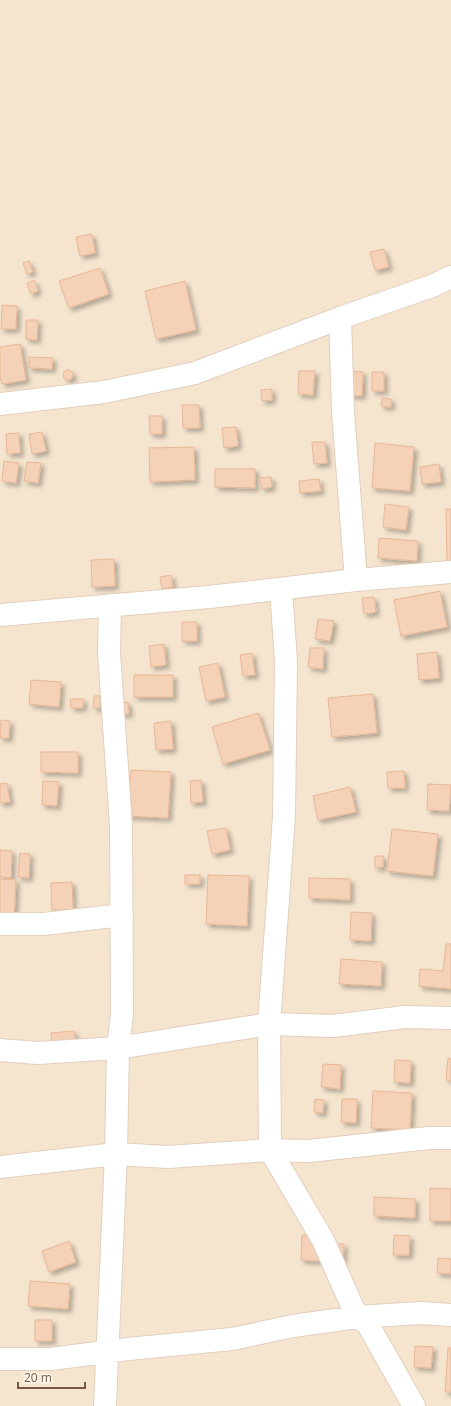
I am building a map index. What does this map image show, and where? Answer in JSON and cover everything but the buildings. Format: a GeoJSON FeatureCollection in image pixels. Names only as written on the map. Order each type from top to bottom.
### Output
{"type":"FeatureCollection","features":[{"type":"Feature","properties":{"kind":"street"},"geometry":{"type":"LineString","coordinates":[[0,404],[104,392],[195,373],[340,318],[432,286],[451,277]]}},
{"type":"Feature","properties":{"kind":"street"},"geometry":{"type":"LineString","coordinates":[[340,318],[343,412],[356,580]]}},
{"type":"Feature","properties":{"kind":"street"},"geometry":{"type":"LineString","coordinates":[[0,614],[209,597],[356,580],[451,572]]}},
{"type":"Feature","properties":{"kind":"street"},"geometry":{"type":"LineString","coordinates":[[281,589],[286,662],[284,816],[269,1024],[270,1150],[323,1240],[357,1317],[367,1323],[414,1406]]}},
{"type":"Feature","properties":{"kind":"street"},"geometry":{"type":"LineString","coordinates":[[105,1406],[116,1154],[118,1048],[122,1014],[121,826],[109,652],[110,605]]}},
{"type":"Feature","properties":{"kind":"street"},"geometry":{"type":"LineString","coordinates":[[0,924],[44,924],[122,915]]}},
{"type":"Feature","properties":{"kind":"street"},"geometry":{"type":"LineString","coordinates":[[0,1050],[38,1053],[118,1048],[269,1024],[333,1026],[405,1017],[451,1018]]}},
{"type":"Feature","properties":{"kind":"street"},"geometry":{"type":"LineString","coordinates":[[0,1167],[116,1154],[168,1157],[270,1150],[309,1152],[430,1138],[451,1138]]}},
{"type":"Feature","properties":{"kind":"street"},"geometry":{"type":"LineString","coordinates":[[0,1359],[51,1359],[232,1338],[293,1326],[357,1317],[421,1313],[451,1315]]}},
{"type":"Feature","properties":{"kind":"shaded area"},"geometry":{"type":"Polygon","coordinates":[[[0,0],[451,0],[451,1406],[0,1406],[0,0]]]}}]}
